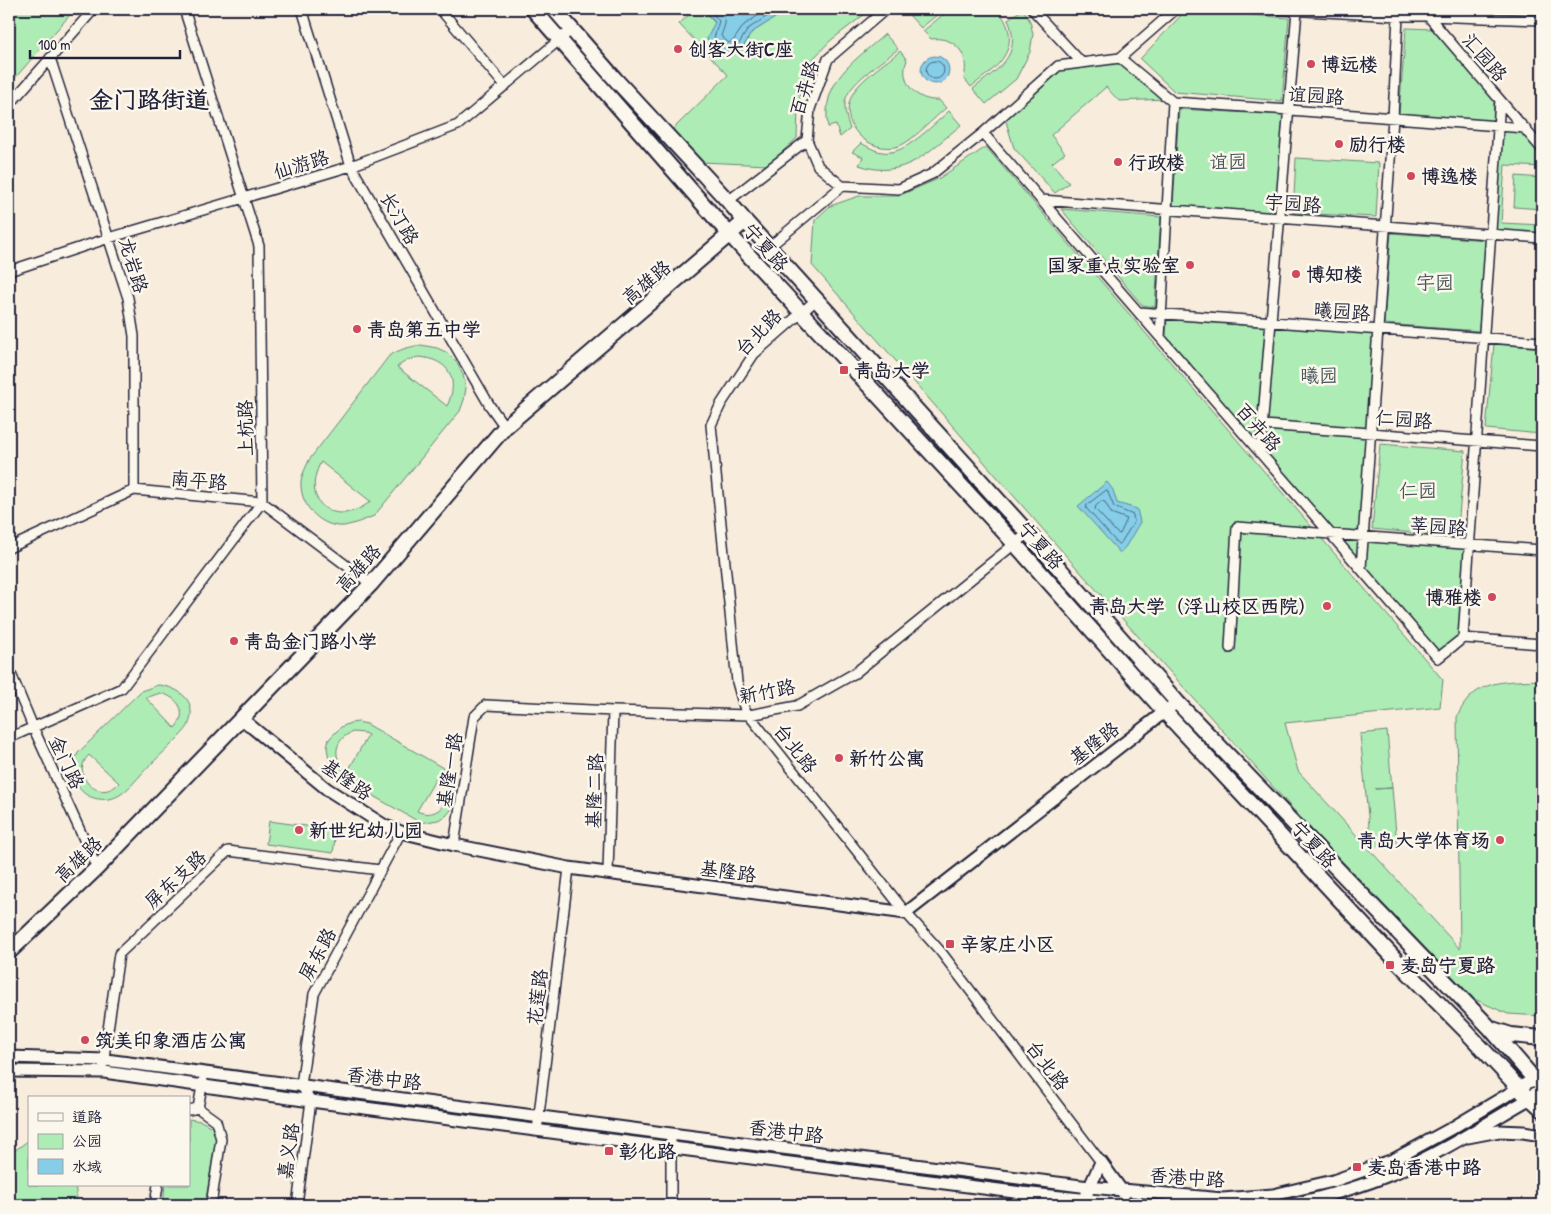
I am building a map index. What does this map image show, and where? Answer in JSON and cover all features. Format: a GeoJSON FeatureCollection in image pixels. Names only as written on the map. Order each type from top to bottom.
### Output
{"type":"FeatureCollection","features":[{"type":"Feature","properties":{"kind":"main road","name":"宁夏路"},"geometry":{"type":"LineString","coordinates":[[533,9],[730,235],[1015,544],[1164,711],[1396,960],[1464,1028],[1529,1099]]}},
{"type":"Feature","properties":{"kind":"main road","name":"宁夏路"},"geometry":{"type":"LineString","coordinates":[[554,9],[571,30],[728,201],[768,248],[1028,533],[1177,702],[1490,1028],[1540,1083]]}},
{"type":"Feature","properties":{"kind":"main road","name":"高雄路"},"geometry":{"type":"LineString","coordinates":[[9,952],[97,868],[371,584],[505,427],[745,221]]}},
{"type":"Feature","properties":{"kind":"main road","name":"基隆路"},"geometry":{"type":"LineString","coordinates":[[242,719],[327,789],[385,826],[401,832],[454,845],[569,868],[906,913],[1177,702]]}},
{"type":"Feature","properties":{"kind":"main road"},"geometry":{"type":"LineString","coordinates":[[1490,1028],[1511,1035],[1542,1038]]}},
{"type":"Feature","properties":{"kind":"main road","name":"香港中路"},"geometry":{"type":"LineString","coordinates":[[9,1058],[102,1066],[204,1079],[302,1085],[1089,1187],[1223,1199],[1273,1195],[1333,1181],[1393,1160],[1452,1128],[1518,1088],[1540,1083]]}},
{"type":"Feature","properties":{"kind":"main road","name":"香港中路"},"geometry":{"type":"LineString","coordinates":[[9,1071],[102,1066]]}},
{"type":"Feature","properties":{"kind":"main road","name":"香港中路"},"geometry":{"type":"LineString","coordinates":[[204,1079],[311,1101],[1022,1193],[1134,1205]]}},
{"type":"Feature","properties":{"kind":"main road"},"geometry":{"type":"LineString","coordinates":[[1289,1205],[1336,1194],[1395,1172],[1459,1139],[1529,1099],[1540,1083]]}},
{"type":"Feature","properties":{"kind":"main road"},"geometry":{"type":"LineString","coordinates":[[1529,1099],[1542,1111]]}},
{"type":"Feature","properties":{"kind":"main road"},"geometry":{"type":"LineString","coordinates":[[1459,1139],[1499,1131],[1542,1135]]}},
{"type":"Feature","properties":{"kind":"main road"},"geometry":{"type":"LineString","coordinates":[[1083,1200],[1101,1162],[1134,1205]]}},
{"type":"Feature","properties":{"kind":"street"},"geometry":{"type":"LineString","coordinates":[[9,106],[94,9]]}},
{"type":"Feature","properties":{"kind":"street","name":"上杭路"},"geometry":{"type":"LineString","coordinates":[[184,9],[259,246],[262,502]]}},
{"type":"Feature","properties":{"kind":"street","name":"长汀路"},"geometry":{"type":"LineString","coordinates":[[302,9],[351,166],[490,406],[505,427]]}},
{"type":"Feature","properties":{"kind":"street"},"geometry":{"type":"LineString","coordinates":[[440,9],[505,86]]}},
{"type":"Feature","properties":{"kind":"street","name":"百卉路"},"geometry":{"type":"LineString","coordinates":[[842,186],[818,166],[807,140],[810,109],[828,58],[885,9]]}},
{"type":"Feature","properties":{"kind":"street"},"geometry":{"type":"LineString","coordinates":[[1032,9],[1082,63]]}},
{"type":"Feature","properties":{"kind":"street"},"geometry":{"type":"LineString","coordinates":[[768,248],[842,186],[899,189],[932,174],[983,133],[1058,66],[1120,58],[1176,9]]}},
{"type":"Feature","properties":{"kind":"street"},"geometry":{"type":"LineString","coordinates":[[1268,9],[1398,16],[1542,20]]}},
{"type":"Feature","properties":{"kind":"street"},"geometry":{"type":"LineString","coordinates":[[1260,453],[1290,110],[1293,10]]}},
{"type":"Feature","properties":{"kind":"street"},"geometry":{"type":"LineString","coordinates":[[1361,568],[1394,118],[1398,16]]}},
{"type":"Feature","properties":{"kind":"street","name":"汇园路"},"geometry":{"type":"LineString","coordinates":[[1428,16],[1542,149]]}},
{"type":"Feature","properties":{"kind":"street","name":"仙游路"},"geometry":{"type":"LineString","coordinates":[[9,271],[110,238],[351,166],[458,126],[571,30]]}},
{"type":"Feature","properties":{"kind":"street","name":"龙岩路"},"geometry":{"type":"LineString","coordinates":[[50,58],[128,298],[134,336],[134,490]]}},
{"type":"Feature","properties":{"kind":"street"},"geometry":{"type":"LineString","coordinates":[[1120,58],[1173,102],[1160,337]]}},
{"type":"Feature","properties":{"kind":"street"},"geometry":{"type":"LineString","coordinates":[[1500,100],[1463,638],[1542,644]]}},
{"type":"Feature","properties":{"kind":"street","name":"谊园路"},"geometry":{"type":"LineString","coordinates":[[1173,102],[1524,128]]}},
{"type":"Feature","properties":{"kind":"street","name":"百卉路"},"geometry":{"type":"LineString","coordinates":[[983,133],[1438,658],[1463,638]]}},
{"type":"Feature","properties":{"kind":"street","name":"百卉路"},"geometry":{"type":"LineString","coordinates":[[728,201],[807,140]]}},
{"type":"Feature","properties":{"kind":"street","name":"宇园路"},"geometry":{"type":"LineString","coordinates":[[1042,200],[1542,238]]}},
{"type":"Feature","properties":{"kind":"street","name":"台北路"},"geometry":{"type":"LineString","coordinates":[[816,300],[754,354],[721,404],[711,425],[737,682],[746,710],[906,913],[941,952],[1101,1162]]}},
{"type":"Feature","properties":{"kind":"street","name":"曦园路"},"geometry":{"type":"LineString","coordinates":[[1139,312],[1542,342]]}},
{"type":"Feature","properties":{"kind":"street","name":"仁园路"},"geometry":{"type":"LineString","coordinates":[[1263,424],[1542,446]]}},
{"type":"Feature","properties":{"kind":"street"},"geometry":{"type":"LineString","coordinates":[[9,548],[134,490]]}},
{"type":"Feature","properties":{"kind":"street","name":"南平路"},"geometry":{"type":"LineString","coordinates":[[134,490],[262,502]]}},
{"type":"Feature","properties":{"kind":"street"},"geometry":{"type":"LineString","coordinates":[[9,738],[122,688],[262,502],[371,584]]}},
{"type":"Feature","properties":{"kind":"street"},"geometry":{"type":"LineString","coordinates":[[1230,648],[1237,527],[1542,550]]}},
{"type":"Feature","properties":{"kind":"street","name":"新竹路"},"geometry":{"type":"LineString","coordinates":[[486,705],[749,715],[797,706],[855,672],[1028,533]]}},
{"type":"Feature","properties":{"kind":"street","name":"金门路"},"geometry":{"type":"LineString","coordinates":[[9,669],[33,727],[97,868]]}},
{"type":"Feature","properties":{"kind":"street","name":"基隆一路"},"geometry":{"type":"LineString","coordinates":[[454,845],[474,716],[486,705]]}},
{"type":"Feature","properties":{"kind":"street","name":"基隆二路"},"geometry":{"type":"LineString","coordinates":[[608,872],[613,711]]}},
{"type":"Feature","properties":{"kind":"street","name":"屏东路"},"geometry":{"type":"LineString","coordinates":[[302,1085],[314,994],[401,832]]}},
{"type":"Feature","properties":{"kind":"street","name":"屏东支路"},"geometry":{"type":"LineString","coordinates":[[102,1066],[118,954],[228,851],[380,870]]}},
{"type":"Feature","properties":{"kind":"street","name":"花莲路"},"geometry":{"type":"LineString","coordinates":[[537,1131],[569,868]]}},
{"type":"Feature","properties":{"kind":"street"},"geometry":{"type":"LineString","coordinates":[[204,1079],[193,1109],[216,1121],[221,1139],[211,1205]]}},
{"type":"Feature","properties":{"kind":"street"},"geometry":{"type":"LineString","coordinates":[[302,1085],[311,1101]]}},
{"type":"Feature","properties":{"kind":"street","name":"嘉义路"},"geometry":{"type":"LineString","coordinates":[[297,1205],[311,1101]]}},
{"type":"Feature","properties":{"kind":"street"},"geometry":{"type":"LineString","coordinates":[[671,1134],[671,1205]]}},
{"type":"Feature","properties":{"kind":"street"},"geometry":{"type":"LineString","coordinates":[[155,1205],[158,1186]]}},
{"type":"Feature","properties":{"kind":"street"},"geometry":{"type":"LineString","coordinates":[[1020,1205],[1022,1193]]}},
{"type":"Feature","properties":{"kind":"green space"},"geometry":{"type":"Polygon","coordinates":[[[9,9],[75,9],[9,85],[9,9]]]}},
{"type":"Feature","properties":{"kind":"green space"},"geometry":{"type":"Polygon","coordinates":[[[690,9],[702,9],[741,51],[751,33],[781,14],[782,9],[861,9],[865,14],[830,41],[812,60],[802,88],[798,108],[797,138],[768,165],[701,162],[672,130],[728,75],[679,24],[692,12],[690,9]]]}},
{"type":"Feature","properties":{"kind":"green space"},"geometry":{"type":"Polygon","coordinates":[[[915,9],[944,9],[921,28],[908,14],[915,9]]]}},
{"type":"Feature","properties":{"kind":"green space"},"geometry":{"type":"Polygon","coordinates":[[[950,9],[996,9],[1006,22],[1009,32],[1007,50],[1003,57],[992,70],[971,87],[964,78],[965,62],[959,49],[948,41],[931,39],[923,31],[950,9]]]}},
{"type":"Feature","properties":{"kind":"green space"},"geometry":{"type":"Polygon","coordinates":[[[1023,9],[1030,21],[1033,34],[1030,52],[1016,79],[986,104],[973,89],[999,68],[1010,52],[1012,32],[1008,19],[1023,9]]]}},
{"type":"Feature","properties":{"kind":"green space"},"geometry":{"type":"Polygon","coordinates":[[[1186,10],[1289,18],[1282,101],[1175,92],[1140,59],[1186,10]]]}},
{"type":"Feature","properties":{"kind":"green space"},"geometry":{"type":"Polygon","coordinates":[[[1406,28],[1434,29],[1494,101],[1493,122],[1399,114],[1406,28]]]}},
{"type":"Feature","properties":{"kind":"green space"},"geometry":{"type":"Polygon","coordinates":[[[885,34],[898,49],[869,72],[849,92],[845,106],[850,129],[840,137],[836,125],[828,127],[827,111],[829,97],[842,73],[885,34]]]}},
{"type":"Feature","properties":{"kind":"green space"},"geometry":{"type":"Polygon","coordinates":[[[900,51],[907,60],[905,76],[911,89],[923,98],[939,100],[946,108],[904,144],[888,148],[877,146],[859,135],[852,126],[848,106],[852,95],[861,83],[900,51]]]}},
{"type":"Feature","properties":{"kind":"green space"},"geometry":{"type":"Polygon","coordinates":[[[1119,61],[1166,99],[1119,101],[1106,87],[1051,135],[1065,153],[1052,163],[1069,183],[1055,193],[1014,148],[1005,118],[1059,68],[1119,61]]]}},
{"type":"Feature","properties":{"kind":"green space","name":"谊园"},"geometry":{"type":"Polygon","coordinates":[[[1179,109],[1283,115],[1277,213],[1173,206],[1179,109]]]}},
{"type":"Feature","properties":{"kind":"green space"},"geometry":{"type":"Polygon","coordinates":[[[949,111],[961,125],[915,161],[889,169],[875,169],[859,165],[863,157],[852,152],[861,143],[883,152],[898,150],[922,135],[949,111]]]}},
{"type":"Feature","properties":{"kind":"green space"},"geometry":{"type":"Polygon","coordinates":[[[1500,130],[1523,132],[1542,154],[1542,167],[1505,165],[1501,223],[1542,225],[1542,235],[1494,231],[1500,130]]]}},
{"type":"Feature","properties":{"kind":"green space"},"geometry":{"type":"Polygon","coordinates":[[[986,147],[1443,680],[1440,707],[1285,723],[1298,771],[1460,949],[1457,717],[1464,704],[1482,688],[1504,682],[1542,680],[1542,1016],[1508,1014],[1456,991],[1075,566],[812,265],[815,220],[830,206],[859,196],[898,196],[938,179],[986,147]]]}},
{"type":"Feature","properties":{"kind":"green space"},"geometry":{"type":"Polygon","coordinates":[[[1296,158],[1379,163],[1376,217],[1293,213],[1296,158]]]}},
{"type":"Feature","properties":{"kind":"green space"},"geometry":{"type":"Polygon","coordinates":[[[1516,176],[1542,178],[1542,209],[1514,207],[1516,176]]]}},
{"type":"Feature","properties":{"kind":"green space"},"geometry":{"type":"Polygon","coordinates":[[[1061,209],[1161,217],[1155,307],[1142,305],[1061,209]]]}},
{"type":"Feature","properties":{"kind":"green space","name":"宇园"},"geometry":{"type":"Polygon","coordinates":[[[1391,233],[1486,240],[1479,331],[1384,324],[1391,233]]]}},
{"type":"Feature","properties":{"kind":"green space"},"geometry":{"type":"Polygon","coordinates":[[[1167,319],[1266,327],[1256,440],[1166,336],[1167,319]]]}},
{"type":"Feature","properties":{"kind":"green space","name":"曦园"},"geometry":{"type":"Polygon","coordinates":[[[1275,325],[1375,333],[1357,557],[1265,450],[1275,325]]]}},
{"type":"Feature","properties":{"kind":"green space"},"geometry":{"type":"Polygon","coordinates":[[[1494,344],[1542,348],[1542,434],[1486,429],[1494,344]]]}},
{"type":"Feature","properties":{"kind":"green space"},"geometry":{"type":"Polygon","coordinates":[[[421,345],[437,348],[448,353],[456,361],[463,375],[466,388],[460,411],[374,516],[344,526],[328,524],[314,514],[302,493],[301,479],[309,460],[389,356],[401,350],[421,345]],[[418,357],[406,361],[397,367],[447,406],[452,387],[452,379],[449,372],[437,362],[418,357]],[[321,462],[315,476],[314,489],[318,500],[324,507],[334,512],[345,513],[358,509],[371,501],[370,501],[321,462]]]}},
{"type":"Feature","properties":{"kind":"green space","name":"仁园"},"geometry":{"type":"Polygon","coordinates":[[[1380,444],[1465,451],[1457,537],[1372,529],[1380,444]]]}},
{"type":"Feature","properties":{"kind":"green space"},"geometry":{"type":"Polygon","coordinates":[[[1368,540],[1467,548],[1460,637],[1438,655],[1365,567],[1368,540]]]}},
{"type":"Feature","properties":{"kind":"green space"},"geometry":{"type":"Polygon","coordinates":[[[158,685],[180,692],[189,703],[191,709],[188,726],[122,794],[107,799],[90,797],[81,790],[74,778],[74,765],[78,753],[141,691],[158,685]],[[160,693],[146,698],[175,728],[181,716],[180,706],[172,698],[160,693]],[[89,755],[82,770],[84,778],[89,784],[95,789],[103,791],[111,789],[119,783],[89,755]]]}},
{"type":"Feature","properties":{"kind":"green space"},"geometry":{"type":"Polygon","coordinates":[[[350,723],[367,724],[443,768],[454,783],[455,789],[455,801],[446,816],[438,820],[421,823],[336,775],[329,759],[327,748],[329,739],[341,727],[350,723]],[[353,732],[342,739],[337,750],[339,761],[348,771],[368,735],[353,732]],[[438,775],[417,811],[429,813],[439,810],[443,806],[447,795],[446,788],[438,775]]]}},
{"type":"Feature","properties":{"kind":"green space"},"geometry":{"type":"Polygon","coordinates":[[[1387,731],[1397,845],[1371,847],[1360,734],[1387,731]]]}},
{"type":"Feature","properties":{"kind":"green space"},"geometry":{"type":"Polygon","coordinates":[[[269,821],[336,830],[333,853],[266,844],[269,821]]]}},
{"type":"Feature","properties":{"kind":"green space"},"geometry":{"type":"Polygon","coordinates":[[[190,1119],[201,1121],[214,1128],[216,1139],[205,1205],[163,1205],[165,1186],[190,1186],[190,1119]]]}},
{"type":"Feature","properties":{"kind":"green space"},"geometry":{"type":"Polygon","coordinates":[[[28,1141],[28,1186],[75,1186],[78,1205],[9,1205],[9,1155],[28,1141]]]}},
{"type":"Feature","properties":{"kind":"water"},"geometry":{"type":"Polygon","coordinates":[[[702,9],[782,9],[781,14],[751,33],[741,51],[725,56],[707,39],[715,22],[702,9]]]}},
{"type":"Feature","properties":{"kind":"water"},"geometry":{"type":"Polygon","coordinates":[[[935,56],[945,60],[949,70],[945,80],[935,84],[925,80],[921,70],[925,60],[935,56]]]}},
{"type":"Feature","properties":{"kind":"water"},"geometry":{"type":"Polygon","coordinates":[[[1107,482],[1113,490],[1117,503],[1137,509],[1140,522],[1120,553],[1078,506],[1107,482]]]}},
{"type":"Feature","properties":{"kind":"place","name":"创客大街C座"},"geometry":{"type":"Point","coordinates":[678,49]}},
{"type":"Feature","properties":{"kind":"place","name":"博远楼"},"geometry":{"type":"Point","coordinates":[1311,64]}},
{"type":"Feature","properties":{"kind":"place","name":"励行楼"},"geometry":{"type":"Point","coordinates":[1339,144]}},
{"type":"Feature","properties":{"kind":"place","name":"行政楼"},"geometry":{"type":"Point","coordinates":[1118,162]}},
{"type":"Feature","properties":{"kind":"place","name":"博逸楼"},"geometry":{"type":"Point","coordinates":[1411,176]}},
{"type":"Feature","properties":{"kind":"place","name":"国家重点实验室"},"geometry":{"type":"Point","coordinates":[1190,265]}},
{"type":"Feature","properties":{"kind":"place","name":"博知楼"},"geometry":{"type":"Point","coordinates":[1296,274]}},
{"type":"Feature","properties":{"kind":"place","name":"青岛第五中学"},"geometry":{"type":"Point","coordinates":[357,329]}},
{"type":"Feature","properties":{"kind":"place","name":"青岛大学"},"geometry":{"type":"Point","coordinates":[844,370]}},
{"type":"Feature","properties":{"kind":"place","name":"博雅楼"},"geometry":{"type":"Point","coordinates":[1492,597]}},
{"type":"Feature","properties":{"kind":"place","name":"青岛大学（浮山校区西院）"},"geometry":{"type":"Point","coordinates":[1327,606]}},
{"type":"Feature","properties":{"kind":"place","name":"青岛金门路小学"},"geometry":{"type":"Point","coordinates":[234,641]}},
{"type":"Feature","properties":{"kind":"place","name":"新竹公寓"},"geometry":{"type":"Point","coordinates":[839,758]}},
{"type":"Feature","properties":{"kind":"place","name":"新世纪幼儿园"},"geometry":{"type":"Point","coordinates":[299,830]}},
{"type":"Feature","properties":{"kind":"place","name":"青岛大学体育场"},"geometry":{"type":"Point","coordinates":[1500,840]}},
{"type":"Feature","properties":{"kind":"place","name":"辛家庄小区"},"geometry":{"type":"Point","coordinates":[950,944]}},
{"type":"Feature","properties":{"kind":"place","name":"麦岛宁夏路"},"geometry":{"type":"Point","coordinates":[1390,965]}},
{"type":"Feature","properties":{"kind":"place","name":"筑美印象酒店公寓"},"geometry":{"type":"Point","coordinates":[85,1040]}},
{"type":"Feature","properties":{"kind":"place","name":"彰化路"},"geometry":{"type":"Point","coordinates":[609,1151]}},
{"type":"Feature","properties":{"kind":"place","name":"麦岛香港中路"},"geometry":{"type":"Point","coordinates":[1357,1167]}},
{"type":"Feature","properties":{"kind":"district","name":"金门路街道"},"geometry":{"type":"Point","coordinates":[149,99]}}]}
